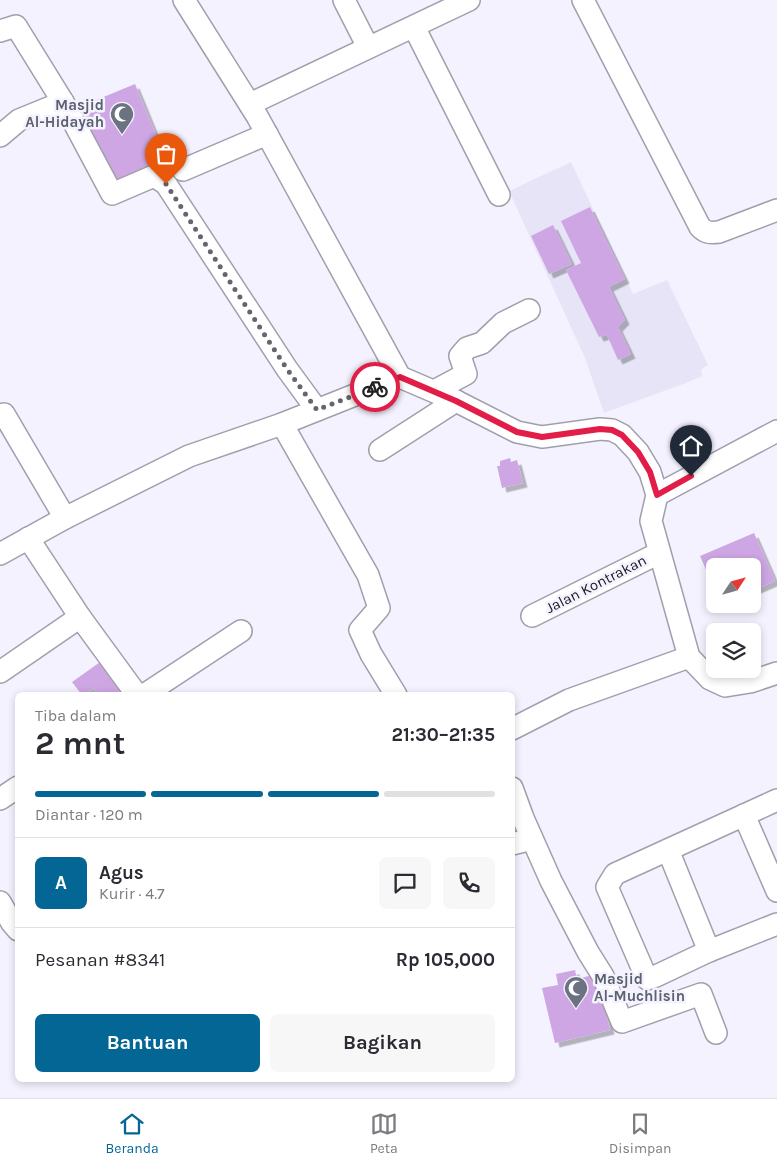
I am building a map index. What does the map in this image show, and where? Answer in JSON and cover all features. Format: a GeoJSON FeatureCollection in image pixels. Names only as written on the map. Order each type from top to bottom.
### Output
{"type":"FeatureCollection","features":[{"type":"Feature","properties":{"kind":"street"},"geometry":{"type":"LineString","coordinates":[[184,0],[250,104],[400,377],[456,401],[517,432],[542,437],[600,429],[612,430],[622,435],[638,452],[650,472],[657,495],[651,521],[689,657],[710,679],[726,686],[750,682],[777,673]]}},
{"type":"Feature","properties":{"kind":"street"},"geometry":{"type":"LineString","coordinates":[[344,0],[368,48]]}},
{"type":"Feature","properties":{"kind":"street"},"geometry":{"type":"LineString","coordinates":[[250,104],[469,0]]}},
{"type":"Feature","properties":{"kind":"street"},"geometry":{"type":"LineString","coordinates":[[583,0],[700,228],[711,233],[719,232],[777,210]]}},
{"type":"Feature","properties":{"kind":"street"},"geometry":{"type":"LineString","coordinates":[[0,31],[16,26],[63,102],[112,194],[154,176],[166,184],[287,369],[317,410]]}},
{"type":"Feature","properties":{"kind":"street"},"geometry":{"type":"LineString","coordinates":[[414,27],[500,195]]}},
{"type":"Feature","properties":{"kind":"street"},"geometry":{"type":"LineString","coordinates":[[0,136],[19,120],[63,102]]}},
{"type":"Feature","properties":{"kind":"street"},"geometry":{"type":"LineString","coordinates":[[183,170],[267,134]]}},
{"type":"Feature","properties":{"kind":"street"},"geometry":{"type":"LineString","coordinates":[[434,392],[466,374],[460,356],[467,348],[482,343],[503,323],[529,310]]}},
{"type":"Feature","properties":{"kind":"street"},"geometry":{"type":"LineString","coordinates":[[0,554],[65,518],[188,456],[282,424],[400,377]]}},
{"type":"Feature","properties":{"kind":"street"},"geometry":{"type":"LineString","coordinates":[[380,450],[456,401]]}},
{"type":"Feature","properties":{"kind":"street"},"geometry":{"type":"LineString","coordinates":[[4,414],[65,518]]}},
{"type":"Feature","properties":{"kind":"street"},"geometry":{"type":"LineString","coordinates":[[282,424],[368,575],[378,608],[360,630],[371,654],[394,692]]}},
{"type":"Feature","properties":{"kind":"street"},"geometry":{"type":"LineString","coordinates":[[657,495],[777,431]]}},
{"type":"Feature","properties":{"kind":"street"},"geometry":{"type":"LineString","coordinates":[[28,538],[80,617],[135,692]]}},
{"type":"Feature","properties":{"kind":"street","name":"Jalan Kontrakan"},"geometry":{"type":"LineString","coordinates":[[532,616],[660,552]]}},
{"type":"Feature","properties":{"kind":"street"},"geometry":{"type":"LineString","coordinates":[[0,672],[80,617]]}},
{"type":"Feature","properties":{"kind":"street"},"geometry":{"type":"LineString","coordinates":[[149,692],[241,631]]}},
{"type":"Feature","properties":{"kind":"street"},"geometry":{"type":"LineString","coordinates":[[515,727],[568,700],[689,657]]}},
{"type":"Feature","properties":{"kind":"street"},"geometry":{"type":"LineString","coordinates":[[0,800],[15,789]]}},
{"type":"Feature","properties":{"kind":"street"},"geometry":{"type":"LineString","coordinates":[[515,796],[523,818],[522,841],[551,881],[588,952],[603,976],[622,1022],[702,994],[716,1034]]}},
{"type":"Feature","properties":{"kind":"street"},"geometry":{"type":"LineString","coordinates":[[777,800],[615,874],[607,887],[647,979],[709,951],[777,924]]}},
{"type":"Feature","properties":{"kind":"street"},"geometry":{"type":"LineString","coordinates":[[744,816],[777,891]]}},
{"type":"Feature","properties":{"kind":"street"},"geometry":{"type":"LineString","coordinates":[[668,850],[709,951]]}},
{"type":"Feature","properties":{"kind":"street"},"geometry":{"type":"LineString","coordinates":[[0,902],[10,928]]}},
{"type":"Feature","properties":{"kind":"shaded area"},"geometry":{"type":"Polygon","coordinates":[[[571,162],[633,294],[667,280],[708,365],[701,370],[702,376],[604,413],[585,358],[509,191],[571,162]]]}},
{"type":"Feature","properties":{"kind":"building","name":"Masjid Al-Hidayah"},"geometry":{"type":"Polygon","coordinates":[[[135,84],[167,162],[110,186],[77,108],[135,84]]]}},
{"type":"Feature","properties":{"kind":"building"},"geometry":{"type":"Polygon","coordinates":[[[590,207],[625,279],[609,287],[625,320],[618,327],[631,354],[618,360],[607,335],[599,337],[566,270],[581,263],[561,221],[590,207]]]}},
{"type":"Feature","properties":{"kind":"building"},"geometry":{"type":"Polygon","coordinates":[[[553,225],[572,264],[549,274],[531,236],[553,225]]]}},
{"type":"Feature","properties":{"kind":"building"},"geometry":{"type":"Polygon","coordinates":[[[510,458],[511,462],[517,460],[523,483],[502,488],[497,466],[500,466],[500,461],[510,458]]]}},
{"type":"Feature","properties":{"kind":"building"},"geometry":{"type":"Polygon","coordinates":[[[754,533],[775,581],[761,587],[761,558],[706,558],[706,570],[700,556],[754,533]]]}},
{"type":"Feature","properties":{"kind":"building"},"geometry":{"type":"Polygon","coordinates":[[[103,660],[123,688],[118,692],[97,692],[94,688],[88,692],[80,692],[72,682],[103,660]]]}},
{"type":"Feature","properties":{"kind":"building","name":"Masjid Al-Muchlisin"},"geometry":{"type":"Polygon","coordinates":[[[575,970],[577,979],[597,974],[610,1030],[555,1043],[542,988],[558,985],[556,974],[575,970]]]}},
{"type":"Feature","properties":{"kind":"way so far"},"geometry":{"type":"LineString","coordinates":[[166,184],[287,369],[317,410],[375,387]]}},
{"type":"Feature","properties":{"kind":"place","name":"Masjid Al-Hidayah"},"geometry":{"type":"Point","coordinates":[122,135]}},
{"type":"Feature","properties":{"kind":"place","name":"Masjid Al-Muchlisin"},"geometry":{"type":"Point","coordinates":[576,1009]}},
{"type":"Feature","properties":{"kind":"route"},"geometry":{"type":"LineString","coordinates":[[375,387],[400,377],[456,401],[517,432],[542,437],[600,429],[612,430],[622,435],[638,452],[650,472],[657,495],[691,476]]}}]}
